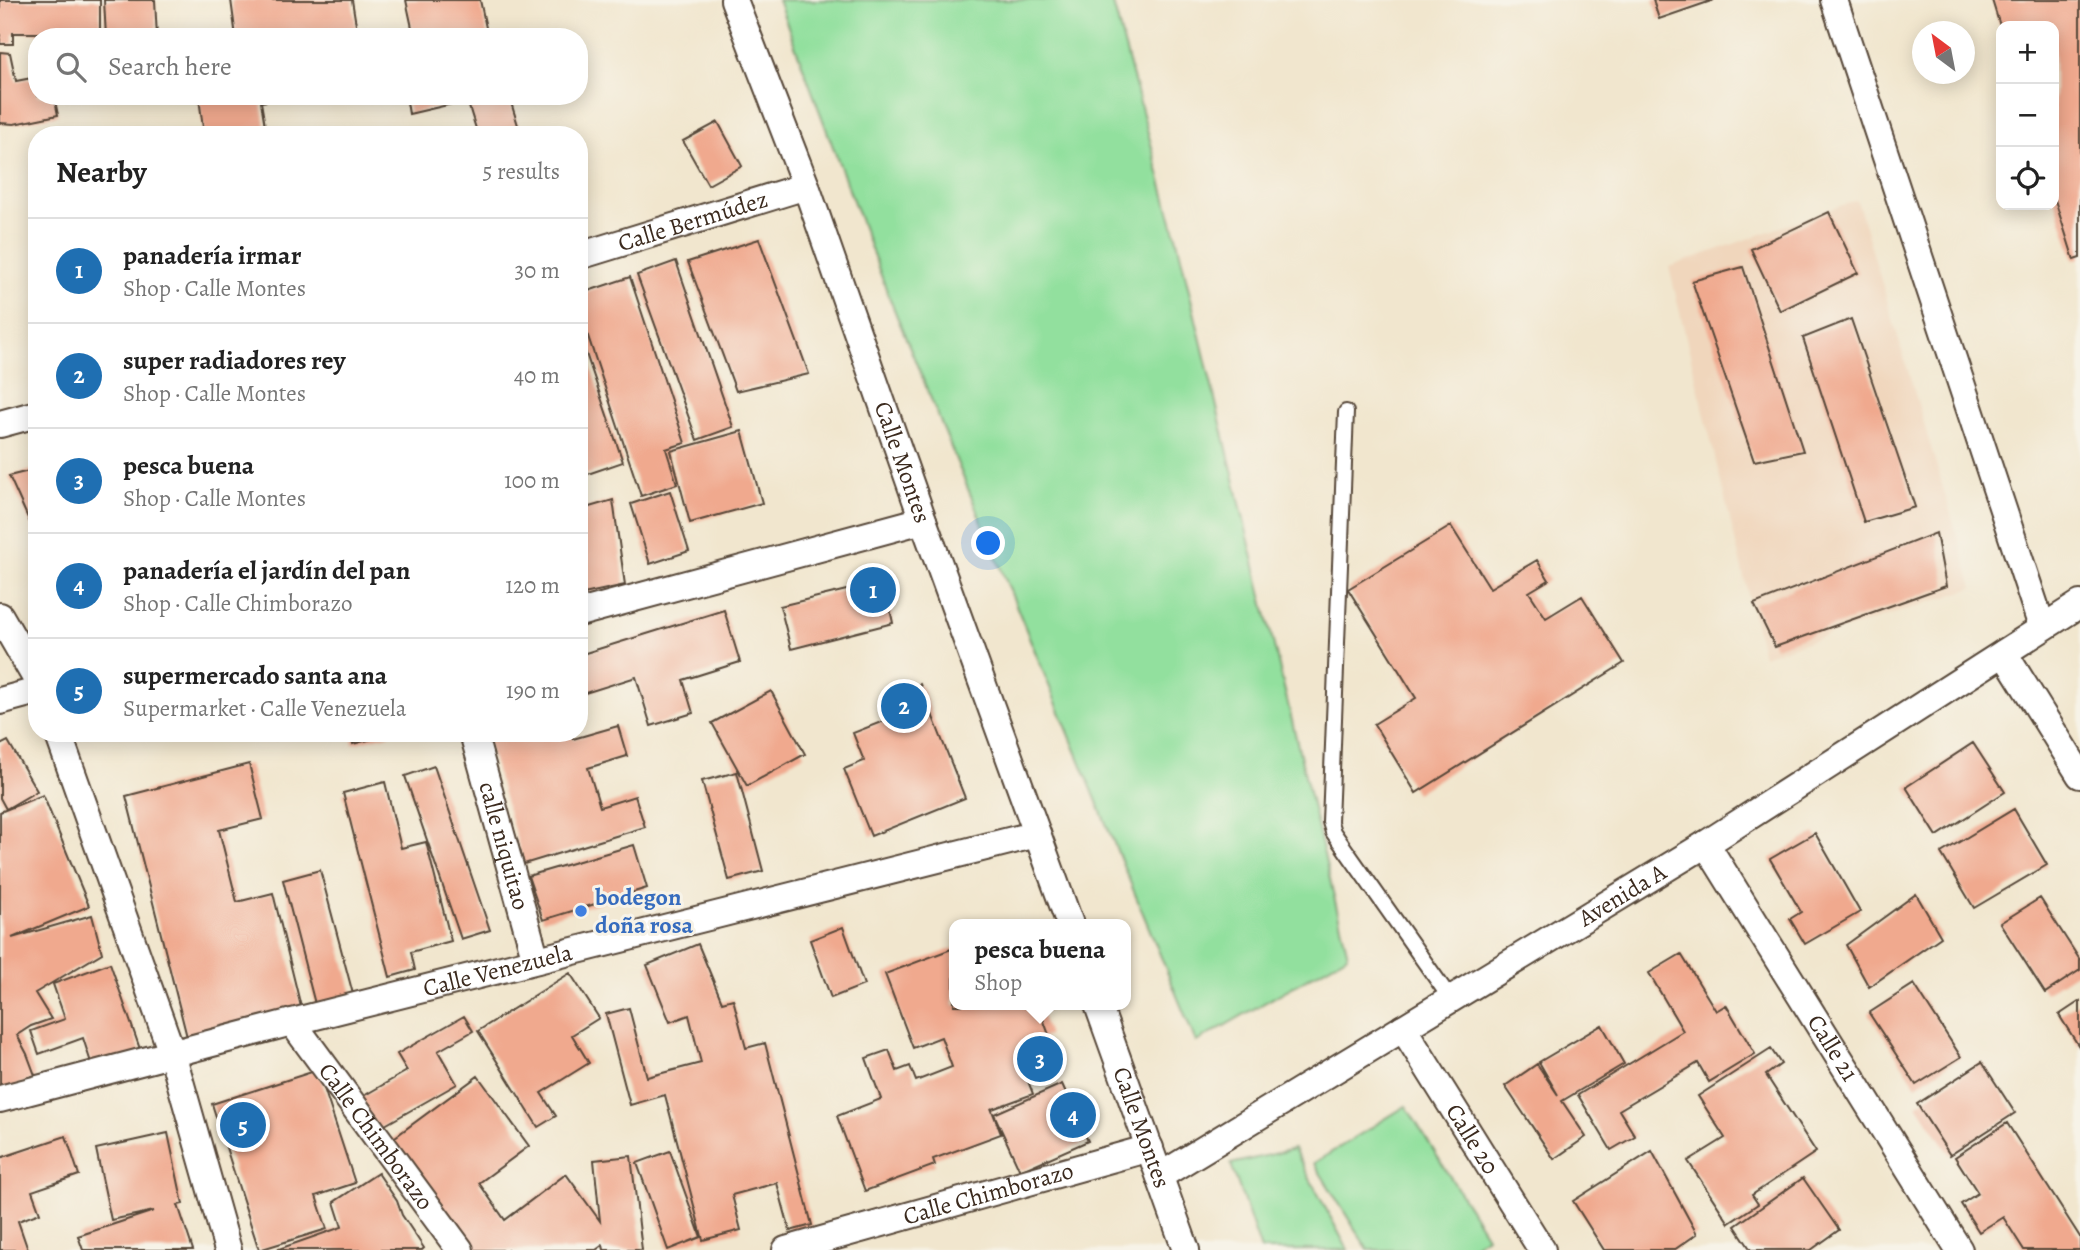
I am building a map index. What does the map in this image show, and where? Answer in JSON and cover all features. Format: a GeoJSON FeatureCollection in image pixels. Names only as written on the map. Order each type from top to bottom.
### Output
{"type":"FeatureCollection","features":[{"type":"Feature","properties":{"kind":"street","name":"Calle Montes"},"geometry":{"type":"LineString","coordinates":[[734,0],[806,186],[1067,919]]}},
{"type":"Feature","properties":{"kind":"street"},"geometry":{"type":"LineString","coordinates":[[1834,0],[2042,627]]}},
{"type":"Feature","properties":{"kind":"street","name":"Calle Bermúdez"},"geometry":{"type":"LineString","coordinates":[[588,253],[806,186]]}},
{"type":"Feature","properties":{"kind":"street"},"geometry":{"type":"LineString","coordinates":[[0,424],[28,416]]}},
{"type":"Feature","properties":{"kind":"street"},"geometry":{"type":"LineString","coordinates":[[588,611],[923,520]]}},
{"type":"Feature","properties":{"kind":"street","name":"Avenida A"},"geometry":{"type":"LineString","coordinates":[[1160,1176],[1706,844],[2080,604]]}},
{"type":"Feature","properties":{"kind":"street"},"geometry":{"type":"LineString","coordinates":[[0,616],[28,664]]}},
{"type":"Feature","properties":{"kind":"street"},"geometry":{"type":"LineString","coordinates":[[2004,653],[2080,775]]}},
{"type":"Feature","properties":{"kind":"street"},"geometry":{"type":"LineString","coordinates":[[0,701],[28,693]]}},
{"type":"Feature","properties":{"kind":"street"},"geometry":{"type":"LineString","coordinates":[[61,742],[172,1053],[228,1250]]}},
{"type":"Feature","properties":{"kind":"street","name":"calle niquitao"},"geometry":{"type":"LineString","coordinates":[[475,742],[536,960]]}},
{"type":"Feature","properties":{"kind":"street","name":"Calle Venezuela"},"geometry":{"type":"LineString","coordinates":[[0,1099],[292,1021],[1037,834]]}},
{"type":"Feature","properties":{"kind":"street","name":"Calle 21"},"geometry":{"type":"LineString","coordinates":[[1706,844],[1958,1250]]}},
{"type":"Feature","properties":{"kind":"street","name":"Calle Montes"},"geometry":{"type":"LineString","coordinates":[[1100,1010],[1186,1250]]}},
{"type":"Feature","properties":{"kind":"street","name":"Calle Chimborazo"},"geometry":{"type":"LineString","coordinates":[[292,1021],[460,1250]]}},
{"type":"Feature","properties":{"kind":"street","name":"Calle 20"},"geometry":{"type":"LineString","coordinates":[[1403,1028],[1542,1250]]}},
{"type":"Feature","properties":{"kind":"street","name":"Calle Chimborazo"},"geometry":{"type":"LineString","coordinates":[[786,1250],[1150,1148]]}},
{"type":"Feature","properties":{"kind":"lane"},"geometry":{"type":"LineString","coordinates":[[1346,412],[1330,822],[1333,832],[1450,999]]}},
{"type":"Feature","properties":{"kind":"shaded area"},"geometry":{"type":"Polygon","coordinates":[[[1857,200],[1973,588],[1763,656],[1669,267],[1857,200]]]}},
{"type":"Feature","properties":{"kind":"green space"},"geometry":{"type":"Polygon","coordinates":[[[778,0],[1112,0],[1176,236],[1348,955],[1196,1042],[891,302],[778,0]]]}},
{"type":"Feature","properties":{"kind":"green space"},"geometry":{"type":"Polygon","coordinates":[[[1406,1106],[1487,1236],[1466,1250],[1368,1250],[1314,1163],[1406,1106]]]}},
{"type":"Feature","properties":{"kind":"green space"},"geometry":{"type":"Polygon","coordinates":[[[1294,1149],[1348,1250],[1261,1250],[1231,1164],[1294,1149]]]}},
{"type":"Feature","properties":{"kind":"building"},"geometry":{"type":"Polygon","coordinates":[[[0,0],[100,0],[100,28],[28,28],[28,33],[13,33],[13,44],[0,44],[0,0]]]}},
{"type":"Feature","properties":{"kind":"building"},"geometry":{"type":"Polygon","coordinates":[[[104,0],[155,0],[157,28],[106,28],[104,0]]]}},
{"type":"Feature","properties":{"kind":"building"},"geometry":{"type":"Polygon","coordinates":[[[231,0],[352,0],[357,28],[235,28],[231,0]]]}},
{"type":"Feature","properties":{"kind":"building"},"geometry":{"type":"Polygon","coordinates":[[[406,0],[480,0],[486,28],[412,28],[406,0]]]}},
{"type":"Feature","properties":{"kind":"building"},"geometry":{"type":"Polygon","coordinates":[[[1653,0],[1714,0],[1659,19],[1653,0]]]}},
{"type":"Feature","properties":{"kind":"building"},"geometry":{"type":"Polygon","coordinates":[[[1992,0],[2080,0],[2080,258],[2074,260],[2058,210],[2059,21],[1998,21],[1992,0]]]}},
{"type":"Feature","properties":{"kind":"building"},"geometry":{"type":"Polygon","coordinates":[[[0,52],[10,53],[16,81],[28,79],[28,105],[56,105],[58,115],[14,124],[0,123],[0,52]]]}},
{"type":"Feature","properties":{"kind":"building"},"geometry":{"type":"Polygon","coordinates":[[[200,105],[262,105],[265,126],[203,126],[200,105]]]}},
{"type":"Feature","properties":{"kind":"building"},"geometry":{"type":"Polygon","coordinates":[[[408,105],[448,105],[409,114],[408,105]]]}},
{"type":"Feature","properties":{"kind":"building"},"geometry":{"type":"Polygon","coordinates":[[[469,105],[512,105],[518,126],[475,126],[469,105]]]}},
{"type":"Feature","properties":{"kind":"building"},"geometry":{"type":"Polygon","coordinates":[[[718,122],[742,166],[708,185],[683,141],[718,122]]]}},
{"type":"Feature","properties":{"kind":"building"},"geometry":{"type":"Polygon","coordinates":[[[1829,212],[1858,273],[1780,311],[1751,249],[1829,212]]]}},
{"type":"Feature","properties":{"kind":"building"},"geometry":{"type":"Polygon","coordinates":[[[759,239],[809,374],[736,391],[688,262],[759,239]]]}},
{"type":"Feature","properties":{"kind":"building"},"geometry":{"type":"Polygon","coordinates":[[[676,261],[733,427],[697,440],[637,275],[676,261]]]}},
{"type":"Feature","properties":{"kind":"building"},"geometry":{"type":"Polygon","coordinates":[[[1743,267],[1803,451],[1754,461],[1692,281],[1743,267]]]}},
{"type":"Feature","properties":{"kind":"building"},"geometry":{"type":"Polygon","coordinates":[[[630,277],[685,443],[666,449],[677,484],[641,496],[588,336],[588,291],[630,277]]]}},
{"type":"Feature","properties":{"kind":"building"},"geometry":{"type":"Polygon","coordinates":[[[1851,319],[1915,507],[1864,522],[1803,338],[1851,319]]]}},
{"type":"Feature","properties":{"kind":"building"},"geometry":{"type":"Polygon","coordinates":[[[588,359],[623,462],[588,474],[588,359]]]}},
{"type":"Feature","properties":{"kind":"building"},"geometry":{"type":"Polygon","coordinates":[[[742,431],[762,503],[690,523],[671,451],[742,431]]]}},
{"type":"Feature","properties":{"kind":"building"},"geometry":{"type":"Polygon","coordinates":[[[28,471],[28,518],[9,476],[28,471]]]}},
{"type":"Feature","properties":{"kind":"building"},"geometry":{"type":"Polygon","coordinates":[[[670,491],[689,551],[650,564],[631,504],[670,491]]]}},
{"type":"Feature","properties":{"kind":"building"},"geometry":{"type":"Polygon","coordinates":[[[613,500],[625,585],[588,593],[588,507],[613,500]]]}},
{"type":"Feature","properties":{"kind":"building"},"geometry":{"type":"Polygon","coordinates":[[[1451,526],[1490,588],[1537,560],[1549,580],[1529,592],[1546,618],[1582,596],[1624,663],[1416,793],[1374,724],[1416,698],[1348,589],[1451,526]]]}},
{"type":"Feature","properties":{"kind":"building"},"geometry":{"type":"Polygon","coordinates":[[[1936,533],[1946,586],[1775,647],[1754,604],[1936,533]]]}},
{"type":"Feature","properties":{"kind":"building"},"geometry":{"type":"Polygon","coordinates":[[[884,581],[893,623],[791,649],[780,606],[884,581]]]}},
{"type":"Feature","properties":{"kind":"building"},"geometry":{"type":"Polygon","coordinates":[[[724,610],[740,662],[683,680],[693,713],[651,726],[636,677],[588,692],[588,652],[724,610]]]}},
{"type":"Feature","properties":{"kind":"building"},"geometry":{"type":"Polygon","coordinates":[[[920,684],[965,798],[871,836],[844,769],[864,761],[853,733],[889,719],[881,700],[920,684]]]}},
{"type":"Feature","properties":{"kind":"building"},"geometry":{"type":"Polygon","coordinates":[[[771,691],[805,754],[747,786],[712,723],[771,691]]]}},
{"type":"Feature","properties":{"kind":"building"},"geometry":{"type":"Polygon","coordinates":[[[618,726],[627,756],[588,768],[600,807],[635,796],[645,827],[524,864],[488,742],[588,742],[588,735],[618,726]]]}},
{"type":"Feature","properties":{"kind":"building"},"geometry":{"type":"Polygon","coordinates":[[[8,741],[37,791],[6,809],[0,798],[0,745],[8,741]]]}},
{"type":"Feature","properties":{"kind":"building"},"geometry":{"type":"Polygon","coordinates":[[[1973,743],[2005,792],[1937,836],[1906,787],[1973,743]]]}},
{"type":"Feature","properties":{"kind":"building"},"geometry":{"type":"Polygon","coordinates":[[[249,764],[263,819],[219,830],[237,902],[273,893],[301,1007],[188,1041],[126,796],[249,764]]]}},
{"type":"Feature","properties":{"kind":"building"},"geometry":{"type":"Polygon","coordinates":[[[434,766],[490,930],[461,939],[405,776],[434,766]]]}},
{"type":"Feature","properties":{"kind":"building"},"geometry":{"type":"Polygon","coordinates":[[[737,772],[763,871],[729,880],[702,781],[737,772]]]}},
{"type":"Feature","properties":{"kind":"building"},"geometry":{"type":"Polygon","coordinates":[[[385,782],[401,848],[426,842],[451,941],[411,952],[415,970],[390,977],[343,793],[385,782]]]}},
{"type":"Feature","properties":{"kind":"building"},"geometry":{"type":"Polygon","coordinates":[[[43,795],[89,906],[12,938],[92,915],[102,953],[35,993],[51,1019],[31,1026],[17,1035],[36,1078],[0,1092],[0,812],[43,795]]]}},
{"type":"Feature","properties":{"kind":"building"},"geometry":{"type":"Polygon","coordinates":[[[2014,809],[2047,865],[1974,908],[1941,853],[2014,809]]]}},
{"type":"Feature","properties":{"kind":"building"},"geometry":{"type":"Polygon","coordinates":[[[1815,833],[1860,912],[1805,944],[1790,919],[1801,912],[1770,859],[1815,833]]]}},
{"type":"Feature","properties":{"kind":"building"},"geometry":{"type":"Polygon","coordinates":[[[634,845],[647,888],[543,920],[528,876],[634,845]]]}},
{"type":"Feature","properties":{"kind":"building"},"geometry":{"type":"Polygon","coordinates":[[[320,870],[353,994],[315,1004],[283,880],[320,870]]]}},
{"type":"Feature","properties":{"kind":"building"},"geometry":{"type":"Polygon","coordinates":[[[1916,894],[1941,937],[1869,987],[1846,945],[1916,894]]]}},
{"type":"Feature","properties":{"kind":"building"},"geometry":{"type":"Polygon","coordinates":[[[2040,898],[2080,960],[2080,970],[2045,993],[2000,923],[2040,898]]]}},
{"type":"Feature","properties":{"kind":"building"},"geometry":{"type":"Polygon","coordinates":[[[843,927],[864,985],[831,998],[810,940],[843,927]]]}},
{"type":"Feature","properties":{"kind":"building"},"geometry":{"type":"Polygon","coordinates":[[[698,944],[722,1002],[733,999],[746,1048],[765,1043],[812,1225],[790,1231],[777,1183],[732,1195],[741,1230],[703,1240],[665,1095],[630,1105],[606,1014],[629,1008],[647,1077],[701,1063],[689,1015],[670,1022],[647,965],[698,944]]]}},
{"type":"Feature","properties":{"kind":"building"},"geometry":{"type":"Polygon","coordinates":[[[949,950],[949,1010],[1040,1010],[1049,1035],[1040,1039],[1052,1072],[1028,1081],[1033,1094],[991,1108],[1001,1134],[933,1159],[935,1165],[865,1191],[837,1116],[881,1099],[866,1058],[889,1050],[897,1071],[910,1066],[916,1081],[952,1067],[941,1037],[913,1048],[885,974],[949,950]]]}},
{"type":"Feature","properties":{"kind":"building"},"geometry":{"type":"Polygon","coordinates":[[[1681,954],[1716,1011],[1726,1005],[1755,1054],[1709,1082],[1698,1063],[1619,1110],[1635,1136],[1611,1150],[1578,1095],[1683,1031],[1649,973],[1681,954]]]}},
{"type":"Feature","properties":{"kind":"building"},"geometry":{"type":"Polygon","coordinates":[[[110,963],[142,1055],[94,1072],[83,1038],[39,1054],[31,1031],[65,1019],[53,984],[110,963]]]}},
{"type":"Feature","properties":{"kind":"building"},"geometry":{"type":"Polygon","coordinates":[[[570,973],[599,1018],[572,1035],[589,1063],[541,1093],[556,1116],[538,1127],[478,1031],[570,973]]]}},
{"type":"Feature","properties":{"kind":"building"},"geometry":{"type":"Polygon","coordinates":[[[1914,984],[1961,1057],[1916,1085],[1869,1013],[1914,984]]]}},
{"type":"Feature","properties":{"kind":"building"},"geometry":{"type":"Polygon","coordinates":[[[2080,1001],[2080,1048],[2059,1015],[2080,1001]]]}},
{"type":"Feature","properties":{"kind":"building"},"geometry":{"type":"Polygon","coordinates":[[[464,1016],[473,1031],[438,1051],[457,1084],[378,1129],[360,1098],[407,1071],[397,1054],[464,1016]]]}},
{"type":"Feature","properties":{"kind":"building"},"geometry":{"type":"Polygon","coordinates":[[[1602,1025],[1624,1064],[1562,1101],[1586,1137],[1554,1159],[1505,1086],[1537,1064],[1558,1095],[1539,1062],[1602,1025]]]}},
{"type":"Feature","properties":{"kind":"building"},"geometry":{"type":"Polygon","coordinates":[[[1771,1049],[1781,1064],[1766,1075],[1816,1152],[1752,1195],[1758,1204],[1729,1223],[1688,1161],[1725,1138],[1698,1096],[1771,1049]]]}},
{"type":"Feature","properties":{"kind":"building"},"geometry":{"type":"Polygon","coordinates":[[[1982,1062],[2015,1113],[1950,1155],[1917,1104],[1982,1062]]]}},
{"type":"Feature","properties":{"kind":"building"},"geometry":{"type":"Polygon","coordinates":[[[318,1070],[355,1183],[316,1196],[327,1229],[259,1250],[212,1104],[318,1070]]]}},
{"type":"Feature","properties":{"kind":"building"},"geometry":{"type":"Polygon","coordinates":[[[478,1076],[529,1146],[479,1183],[505,1220],[566,1174],[600,1221],[594,1160],[631,1156],[642,1250],[604,1250],[603,1245],[596,1250],[472,1250],[391,1140],[478,1076]]]}},
{"type":"Feature","properties":{"kind":"building"},"geometry":{"type":"Polygon","coordinates":[[[1062,1084],[1088,1141],[1020,1171],[994,1114],[1062,1084]]]}},
{"type":"Feature","properties":{"kind":"building"},"geometry":{"type":"Polygon","coordinates":[[[2007,1123],[2080,1237],[2080,1250],[2024,1250],[2003,1217],[1979,1232],[1961,1204],[1978,1193],[1955,1157],[2007,1123]]]}},
{"type":"Feature","properties":{"kind":"building"},"geometry":{"type":"Polygon","coordinates":[[[168,1133],[183,1204],[178,1205],[193,1250],[83,1250],[78,1236],[154,1211],[111,1220],[96,1149],[168,1133]]]}},
{"type":"Feature","properties":{"kind":"building"},"geometry":{"type":"Polygon","coordinates":[[[66,1136],[79,1175],[32,1191],[40,1213],[18,1221],[28,1250],[0,1250],[0,1158],[66,1136]]]}},
{"type":"Feature","properties":{"kind":"building"},"geometry":{"type":"Polygon","coordinates":[[[670,1151],[701,1237],[668,1250],[637,1163],[670,1151]]]}},
{"type":"Feature","properties":{"kind":"building"},"geometry":{"type":"Polygon","coordinates":[[[1652,1151],[1697,1234],[1674,1250],[1604,1250],[1573,1201],[1652,1151]]]}},
{"type":"Feature","properties":{"kind":"building"},"geometry":{"type":"Polygon","coordinates":[[[378,1173],[424,1248],[422,1250],[276,1250],[342,1227],[334,1202],[378,1173]]]}},
{"type":"Feature","properties":{"kind":"building"},"geometry":{"type":"Polygon","coordinates":[[[1803,1178],[1839,1230],[1811,1250],[1751,1250],[1735,1226],[1803,1178]]]}},
{"type":"Feature","properties":{"kind":"place","name":"panadería irmar"},"geometry":{"type":"Point","coordinates":[873,590]}},
{"type":"Feature","properties":{"kind":"place","name":"super radiadores rey"},"geometry":{"type":"Point","coordinates":[904,706]}},
{"type":"Feature","properties":{"kind":"place","name":"bodegon doña rosa"},"geometry":{"type":"Point","coordinates":[581,911]}},
{"type":"Feature","properties":{"kind":"place","name":"pesca buena"},"geometry":{"type":"Point","coordinates":[1040,1059]}},
{"type":"Feature","properties":{"kind":"place","name":"panadería el jardín del pan"},"geometry":{"type":"Point","coordinates":[1073,1115]}},
{"type":"Feature","properties":{"kind":"place","name":"supermercado santa ana"},"geometry":{"type":"Point","coordinates":[243,1125]}}]}
